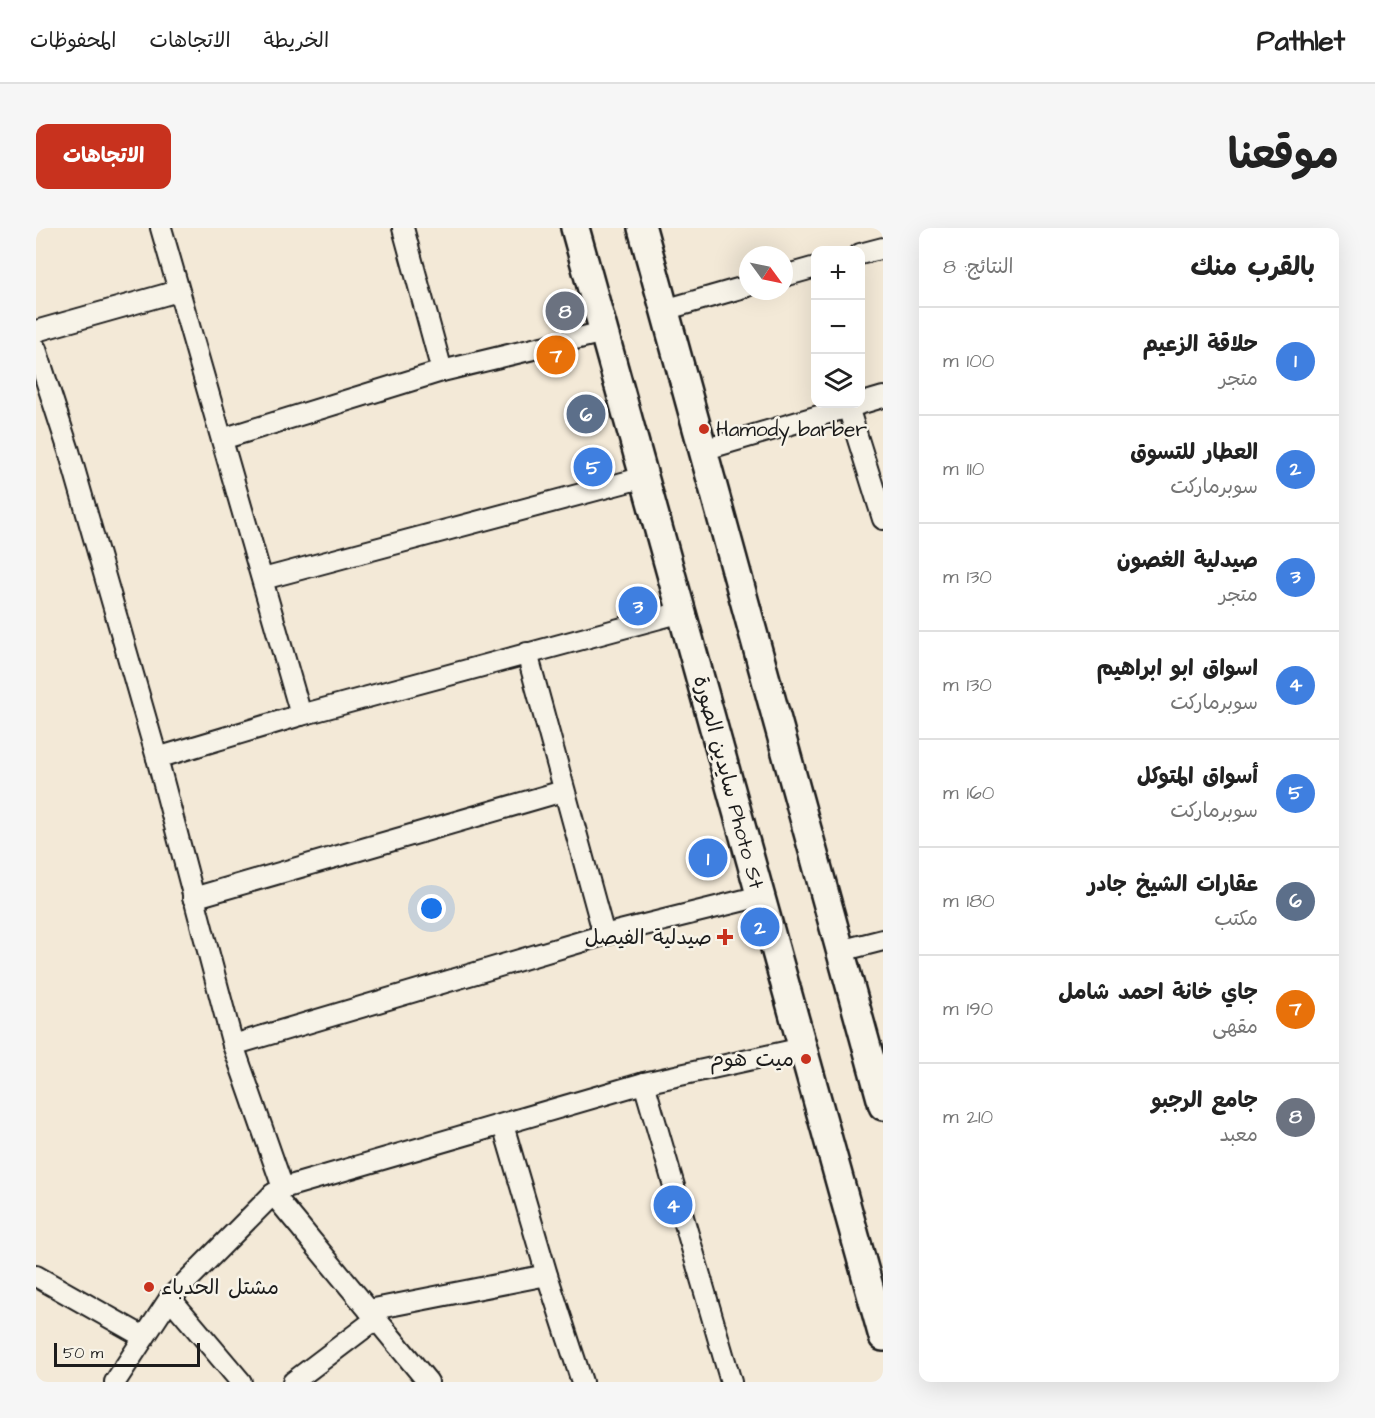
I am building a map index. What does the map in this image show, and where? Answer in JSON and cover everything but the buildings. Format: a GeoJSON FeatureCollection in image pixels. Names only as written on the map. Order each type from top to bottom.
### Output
{"type":"FeatureCollection","features":[{"type":"Feature","properties":{"kind":"street"},"geometry":{"type":"LineString","coordinates":[[161,228],[302,715]]}},
{"type":"Feature","properties":{"kind":"street"},"geometry":{"type":"LineString","coordinates":[[403,228],[442,371]]}},
{"type":"Feature","properties":{"kind":"street","name":"سايدين الصورة Photo St"},"geometry":{"type":"LineString","coordinates":[[575,228],[883,1337]]}},
{"type":"Feature","properties":{"kind":"street"},"geometry":{"type":"LineString","coordinates":[[642,228],[883,1103]]}},
{"type":"Feature","properties":{"kind":"street"},"geometry":{"type":"LineString","coordinates":[[865,253],[883,248]]}},
{"type":"Feature","properties":{"kind":"street"},"geometry":{"type":"LineString","coordinates":[[793,273],[811,268]]}},
{"type":"Feature","properties":{"kind":"street"},"geometry":{"type":"LineString","coordinates":[[664,310],[739,289]]}},
{"type":"Feature","properties":{"kind":"street"},"geometry":{"type":"LineString","coordinates":[[36,332],[178,291]]}},
{"type":"Feature","properties":{"kind":"street"},"geometry":{"type":"LineString","coordinates":[[222,439],[442,371],[604,332]]}},
{"type":"Feature","properties":{"kind":"street"},"geometry":{"type":"LineString","coordinates":[[36,349],[69,451],[157,758],[233,1045],[278,1191],[372,1314],[428,1382]]}},
{"type":"Feature","properties":{"kind":"street"},"geometry":{"type":"LineString","coordinates":[[865,402],[883,397]]}},
{"type":"Feature","properties":{"kind":"street"},"geometry":{"type":"LineString","coordinates":[[703,450],[845,408]]}},
{"type":"Feature","properties":{"kind":"street"},"geometry":{"type":"LineString","coordinates":[[848,408],[883,519]]}},
{"type":"Feature","properties":{"kind":"street"},"geometry":{"type":"LineString","coordinates":[[263,579],[645,477]]}},
{"type":"Feature","properties":{"kind":"street"},"geometry":{"type":"LineString","coordinates":[[157,758],[302,715],[682,612]]}},
{"type":"Feature","properties":{"kind":"street"},"geometry":{"type":"LineString","coordinates":[[528,653],[563,791],[604,935]]}},
{"type":"Feature","properties":{"kind":"street"},"geometry":{"type":"LineString","coordinates":[[193,898],[563,791]]}},
{"type":"Feature","properties":{"kind":"street"},"geometry":{"type":"LineString","coordinates":[[233,1045],[604,935],[761,896]]}},
{"type":"Feature","properties":{"kind":"street"},"geometry":{"type":"LineString","coordinates":[[840,951],[883,940]]}},
{"type":"Feature","properties":{"kind":"street"},"geometry":{"type":"LineString","coordinates":[[115,1382],[170,1298],[278,1191],[644,1083],[803,1048]]}},
{"type":"Feature","properties":{"kind":"street"},"geometry":{"type":"LineString","coordinates":[[644,1083],[731,1382]]}},
{"type":"Feature","properties":{"kind":"street"},"geometry":{"type":"LineString","coordinates":[[503,1125],[547,1275],[582,1382]]}},
{"type":"Feature","properties":{"kind":"street"},"geometry":{"type":"LineString","coordinates":[[36,1275],[144,1337]]}},
{"type":"Feature","properties":{"kind":"street"},"geometry":{"type":"LineString","coordinates":[[292,1382],[372,1314],[547,1275]]}},
{"type":"Feature","properties":{"kind":"street"},"geometry":{"type":"LineString","coordinates":[[170,1298],[241,1382]]}},
{"type":"Feature","properties":{"kind":"place","name":"جامع الرجبو"},"geometry":{"type":"Point","coordinates":[565,311]}},
{"type":"Feature","properties":{"kind":"place","name":"جاي خانة احمد شامل"},"geometry":{"type":"Point","coordinates":[556,355]}},
{"type":"Feature","properties":{"kind":"place","name":"عقارات الشيخ جادر"},"geometry":{"type":"Point","coordinates":[586,414]}},
{"type":"Feature","properties":{"kind":"place","name":"Hamody barber"},"geometry":{"type":"Point","coordinates":[704,429]}},
{"type":"Feature","properties":{"kind":"place","name":"أسواق المتوكل"},"geometry":{"type":"Point","coordinates":[593,467]}},
{"type":"Feature","properties":{"kind":"place","name":"صيدلية الغصون"},"geometry":{"type":"Point","coordinates":[638,606]}},
{"type":"Feature","properties":{"kind":"place","name":"حلاقة الزعيم"},"geometry":{"type":"Point","coordinates":[708,858]}},
{"type":"Feature","properties":{"kind":"place","name":"العطار للتسوق"},"geometry":{"type":"Point","coordinates":[760,927]}},
{"type":"Feature","properties":{"kind":"place","name":"صيدلية الفيصل"},"geometry":{"type":"Point","coordinates":[725,937]}},
{"type":"Feature","properties":{"kind":"place","name":"ميت هوم"},"geometry":{"type":"Point","coordinates":[806,1059]}},
{"type":"Feature","properties":{"kind":"place","name":"اسواق ابو ابراهيم"},"geometry":{"type":"Point","coordinates":[673,1205]}},
{"type":"Feature","properties":{"kind":"place","name":"مشتل الحدباء"},"geometry":{"type":"Point","coordinates":[149,1287]}}]}
